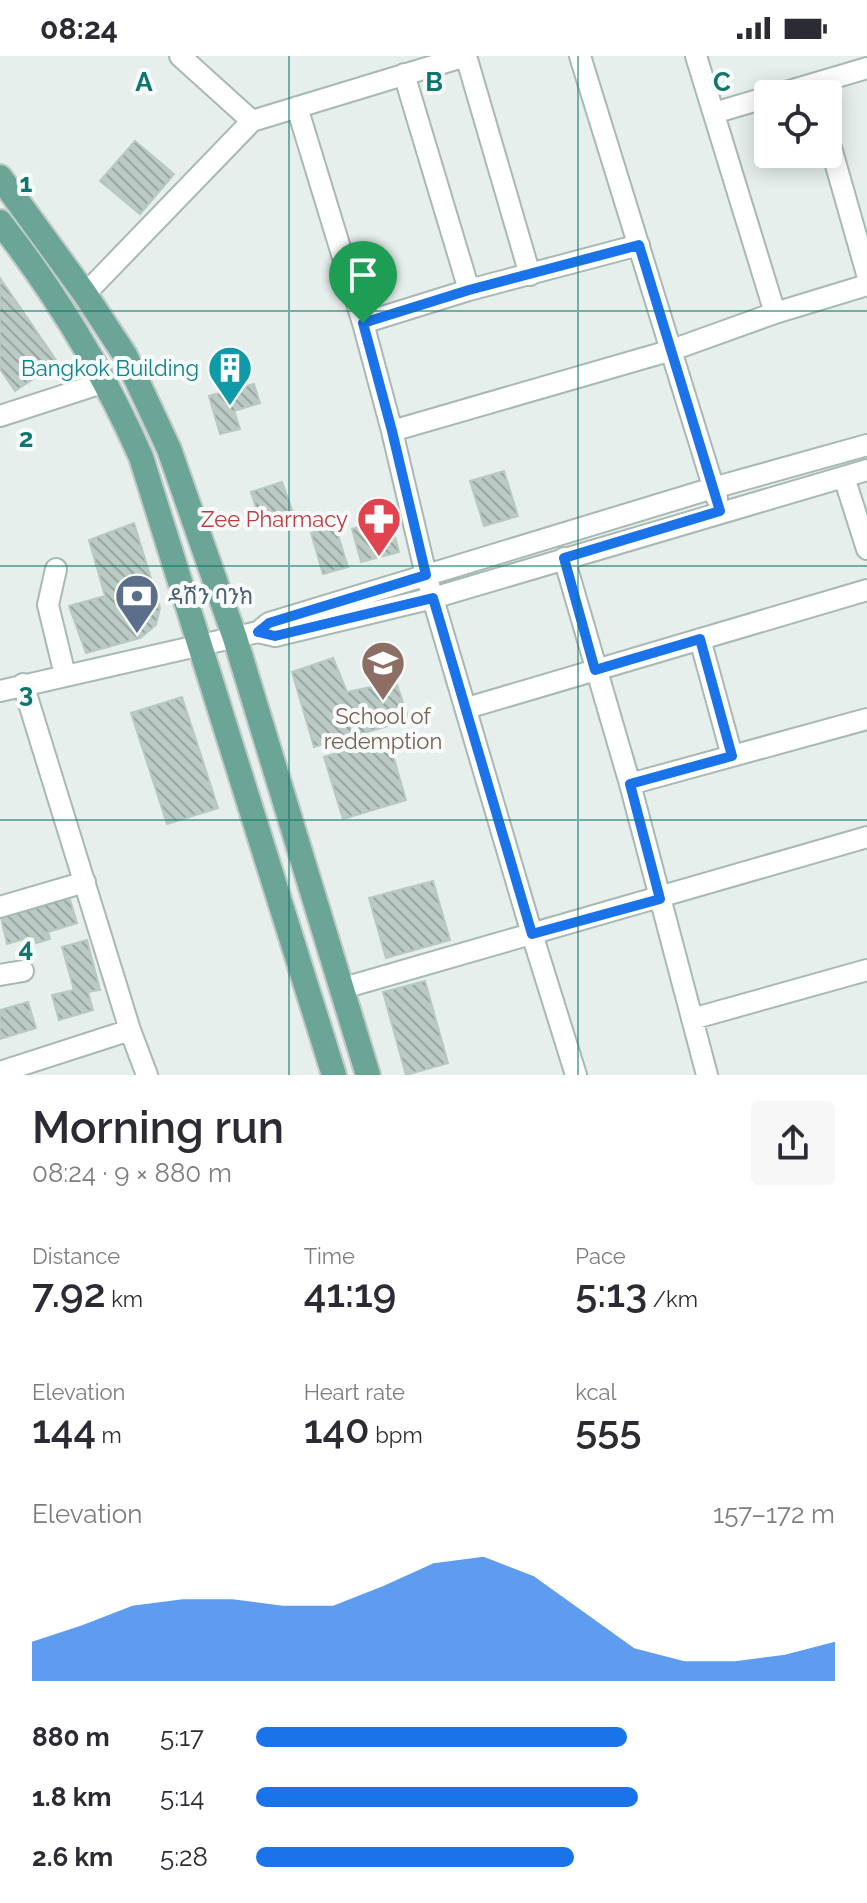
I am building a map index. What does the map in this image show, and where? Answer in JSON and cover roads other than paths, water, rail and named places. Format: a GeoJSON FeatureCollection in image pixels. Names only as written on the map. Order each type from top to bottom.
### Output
{"type":"FeatureCollection","features":[{"type":"Feature","properties":{"kind":"main road"},"geometry":{"type":"LineString","coordinates":[[0,177],[125,355],[169,449],[246,635],[340,989],[368,1075]]}},
{"type":"Feature","properties":{"kind":"main road"},"geometry":{"type":"LineString","coordinates":[[0,222],[27,256],[105,382],[141,457],[334,1075]]}},
{"type":"Feature","properties":{"kind":"street"},"geometry":{"type":"LineString","coordinates":[[180,56],[252,121]]}},
{"type":"Feature","properties":{"kind":"street"},"geometry":{"type":"LineString","coordinates":[[85,294],[252,121],[466,56],[530,275]]}},
{"type":"Feature","properties":{"kind":"street"},"geometry":{"type":"LineString","coordinates":[[580,56],[720,511]]}},
{"type":"Feature","properties":{"kind":"street"},"geometry":{"type":"LineString","coordinates":[[696,56],[775,313]]}},
{"type":"Feature","properties":{"kind":"street"},"geometry":{"type":"LineString","coordinates":[[837,80],[867,68]]}},
{"type":"Feature","properties":{"kind":"street"},"geometry":{"type":"LineString","coordinates":[[404,74],[469,290]]}},
{"type":"Feature","properties":{"kind":"street"},"geometry":{"type":"LineString","coordinates":[[714,113],[754,101]]}},
{"type":"Feature","properties":{"kind":"street"},"geometry":{"type":"LineString","coordinates":[[297,107],[363,323],[426,575],[576,1075]]}},
{"type":"Feature","properties":{"kind":"street"},"geometry":{"type":"LineString","coordinates":[[837,168],[867,274]]}},
{"type":"Feature","properties":{"kind":"street"},"geometry":{"type":"LineString","coordinates":[[363,323],[469,290],[639,245]]}},
{"type":"Feature","properties":{"kind":"street"},"geometry":{"type":"LineString","coordinates":[[392,431],[672,350],[775,313],[867,285]]}},
{"type":"Feature","properties":{"kind":"street"},"geometry":{"type":"LineString","coordinates":[[0,416],[105,382]]}},
{"type":"Feature","properties":{"kind":"street"},"geometry":{"type":"LineString","coordinates":[[0,691],[246,635],[269,623],[713,488],[867,445]]}},
{"type":"Feature","properties":{"kind":"street"},"geometry":{"type":"LineString","coordinates":[[246,635],[275,636],[433,598],[867,470]]}},
{"type":"Feature","properties":{"kind":"street"},"geometry":{"type":"LineString","coordinates":[[844,477],[867,549]]}},
{"type":"Feature","properties":{"kind":"street"},"geometry":{"type":"LineString","coordinates":[[564,558],[630,784],[707,1075]]}},
{"type":"Feature","properties":{"kind":"street"},"geometry":{"type":"LineString","coordinates":[[56,569],[48,605],[65,675]]}},
{"type":"Feature","properties":{"kind":"street"},"geometry":{"type":"LineString","coordinates":[[467,708],[867,590]]}},
{"type":"Feature","properties":{"kind":"street"},"geometry":{"type":"LineString","coordinates":[[700,639],[732,756]]}},
{"type":"Feature","properties":{"kind":"street"},"geometry":{"type":"LineString","coordinates":[[23,684],[130,1030],[147,1075]]}},
{"type":"Feature","properties":{"kind":"street"},"geometry":{"type":"LineString","coordinates":[[630,784],[867,719]]}},
{"type":"Feature","properties":{"kind":"street"},"geometry":{"type":"LineString","coordinates":[[340,989],[867,837]]}},
{"type":"Feature","properties":{"kind":"street"},"geometry":{"type":"LineString","coordinates":[[0,907],[85,882]]}},
{"type":"Feature","properties":{"kind":"street"},"geometry":{"type":"LineString","coordinates":[[692,1019],[867,970]]}},
{"type":"Feature","properties":{"kind":"street"},"geometry":{"type":"LineString","coordinates":[[0,975],[23,971]]}},
{"type":"Feature","properties":{"kind":"street"},"geometry":{"type":"LineString","coordinates":[[0,1072],[130,1030]]}},
{"type":"Feature","properties":{"kind":"place","name":"Bangkok Building"},"geometry":{"type":"Point","coordinates":[230,407]}},
{"type":"Feature","properties":{"kind":"place","name":"Zee Pharmacy"},"geometry":{"type":"Point","coordinates":[379,558]}},
{"type":"Feature","properties":{"kind":"place","name":"ዳሽን ባንክ"},"geometry":{"type":"Point","coordinates":[137,635]}},
{"type":"Feature","properties":{"kind":"place","name":"School of redemption"},"geometry":{"type":"Point","coordinates":[383,702]}}]}
